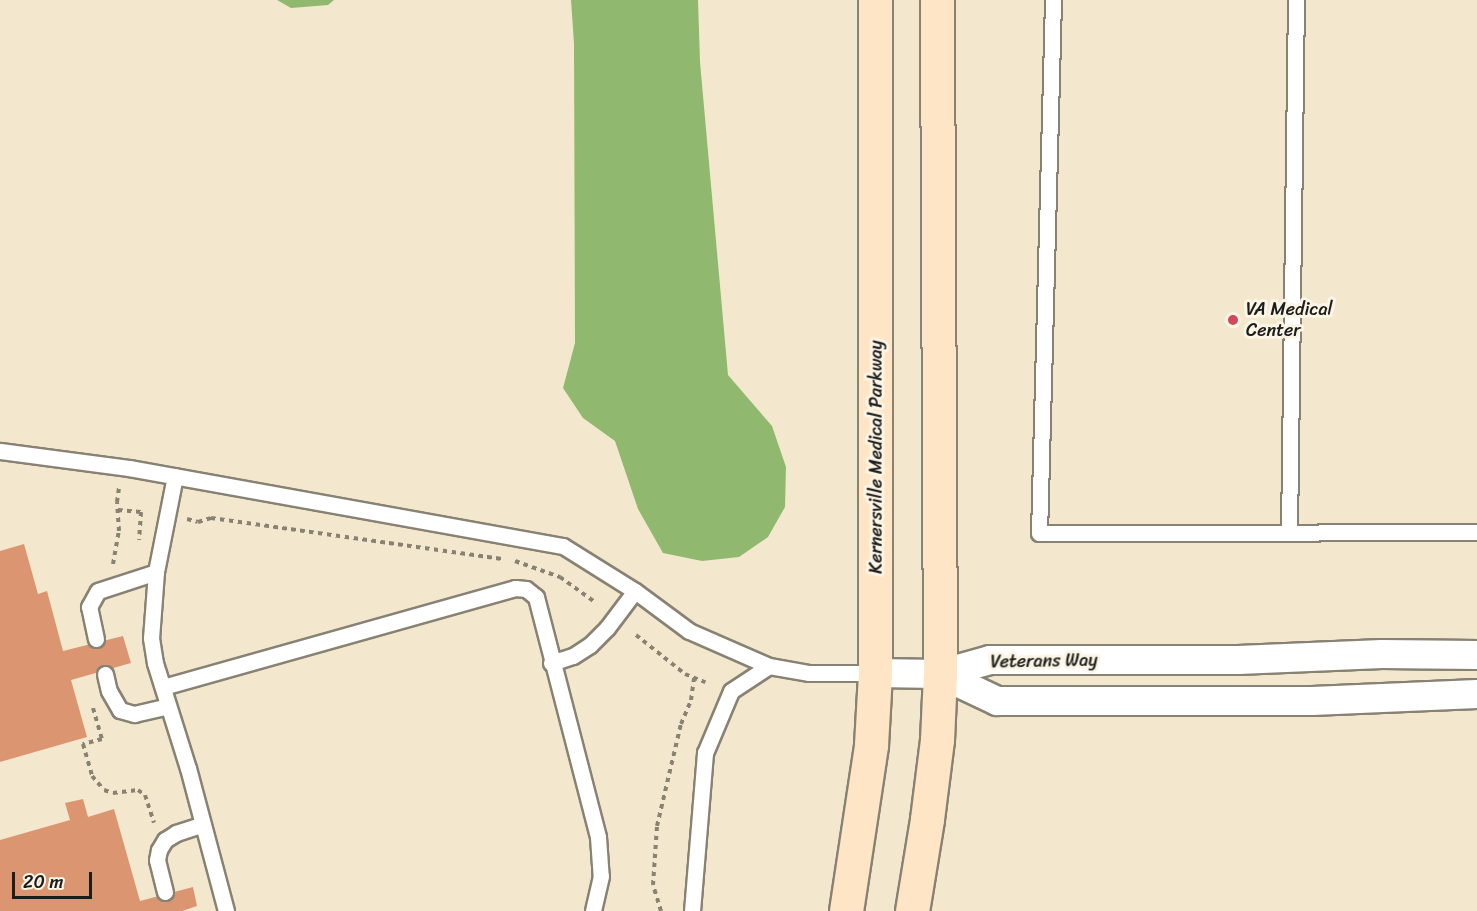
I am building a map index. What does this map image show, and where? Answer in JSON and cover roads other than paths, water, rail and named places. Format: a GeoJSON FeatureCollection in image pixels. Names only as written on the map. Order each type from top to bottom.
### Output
{"type":"FeatureCollection","features":[{"type":"Feature","properties":{"kind":"main road","name":"Kernersville Medical Parkway"},"geometry":{"type":"LineString","coordinates":[[846,911],[871,746],[875,673],[877,327],[875,0]]}},
{"type":"Feature","properties":{"kind":"main road"},"geometry":{"type":"LineString","coordinates":[[912,911],[919,879],[937,740],[940,674],[937,0]]}},
{"type":"Feature","properties":{"kind":"street","name":"Veterans Way"},"geometry":{"type":"LineString","coordinates":[[940,674],[990,660],[1238,660],[1382,654],[1477,655]]}},
{"type":"Feature","properties":{"kind":"street"},"geometry":{"type":"LineString","coordinates":[[875,673],[940,674]]}},
{"type":"Feature","properties":{"kind":"street","name":"Veterans Way"},"geometry":{"type":"LineString","coordinates":[[940,674],[997,701],[1312,701],[1477,694]]}},
{"type":"Feature","properties":{"kind":"lane"},"geometry":{"type":"LineString","coordinates":[[1053,0],[1040,533],[1477,532]]}},
{"type":"Feature","properties":{"kind":"lane"},"geometry":{"type":"LineString","coordinates":[[1289,533],[1296,0]]}},
{"type":"Feature","properties":{"kind":"lane"},"geometry":{"type":"LineString","coordinates":[[0,452],[175,476],[563,546],[635,591],[689,631],[769,666],[809,673],[875,673]]}},
{"type":"Feature","properties":{"kind":"lane"},"geometry":{"type":"LineString","coordinates":[[175,476],[156,572],[151,639],[155,663],[203,824],[226,911]]}},
{"type":"Feature","properties":{"kind":"lane"},"geometry":{"type":"LineString","coordinates":[[96,639],[88,607],[98,591],[156,572]]}},
{"type":"Feature","properties":{"kind":"lane"},"geometry":{"type":"LineString","coordinates":[[163,687],[515,588],[526,589],[536,597],[551,663],[598,837],[601,876],[593,911]]}},
{"type":"Feature","properties":{"kind":"lane"},"geometry":{"type":"LineString","coordinates":[[551,663],[573,656],[590,645],[607,628],[635,591]]}},
{"type":"Feature","properties":{"kind":"lane"},"geometry":{"type":"LineString","coordinates":[[692,911],[705,753],[731,692],[769,666]]}},
{"type":"Feature","properties":{"kind":"lane"},"geometry":{"type":"LineString","coordinates":[[105,674],[109,691],[120,710],[134,714],[168,706]]}},
{"type":"Feature","properties":{"kind":"lane"},"geometry":{"type":"LineString","coordinates":[[165,892],[157,860],[159,850],[165,840],[176,833],[203,824]]}},
{"type":"Feature","properties":{"kind":"place","name":"VA Medical Center"},"geometry":{"type":"Point","coordinates":[1233,320]}}]}
